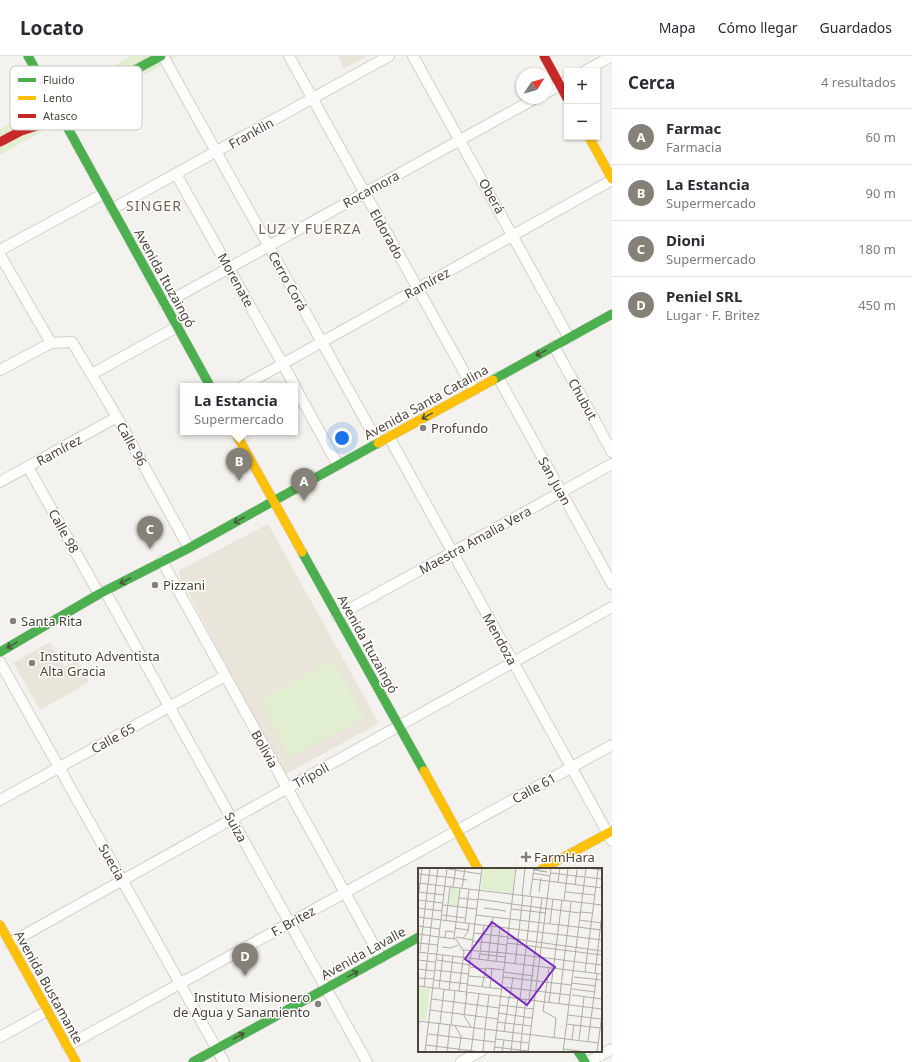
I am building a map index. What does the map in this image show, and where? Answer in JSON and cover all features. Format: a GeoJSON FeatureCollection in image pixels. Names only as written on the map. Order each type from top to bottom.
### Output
{"type":"FeatureCollection","features":[{"type":"Feature","properties":{"kind":"main road","name":"Avenida Ituzaingó"},"geometry":{"type":"LineString","coordinates":[[28,56],[34,66]]}},
{"type":"Feature","properties":{"kind":"main road"},"geometry":{"type":"LineString","coordinates":[[142,66],[162,56]]}},
{"type":"Feature","properties":{"kind":"main road"},"geometry":{"type":"LineString","coordinates":[[544,56],[564,83]]}},
{"type":"Feature","properties":{"kind":"main road"},"geometry":{"type":"LineString","coordinates":[[0,142],[24,130]]}},
{"type":"Feature","properties":{"kind":"main road","name":"Avenida Ituzaingó"},"geometry":{"type":"LineString","coordinates":[[69,130],[208,383]]}},
{"type":"Feature","properties":{"kind":"main road"},"geometry":{"type":"LineString","coordinates":[[591,140],[612,179]]}},
{"type":"Feature","properties":{"kind":"main road","name":"Avenida Santa Catalina"},"geometry":{"type":"LineString","coordinates":[[0,652],[102,593],[274,501],[612,314]]}},
{"type":"Feature","properties":{"kind":"main road","name":"Avenida Ituzaingó"},"geometry":{"type":"LineString","coordinates":[[238,435],[477,868]]}},
{"type":"Feature","properties":{"kind":"main road"},"geometry":{"type":"LineString","coordinates":[[544,868],[610,835]]}},
{"type":"Feature","properties":{"kind":"main road","name":"Avenida Bustamante"},"geometry":{"type":"LineString","coordinates":[[0,925],[76,1062]]}},
{"type":"Feature","properties":{"kind":"main road","name":"Avenida Lavalle"},"geometry":{"type":"LineString","coordinates":[[193,1062],[418,938]]}},
{"type":"Feature","properties":{"kind":"main road"},"geometry":{"type":"LineString","coordinates":[[579,1052],[585,1062]]}},
{"type":"Feature","properties":{"kind":"street","name":"Cerro Corá"},"geometry":{"type":"LineString","coordinates":[[162,56],[378,443]]}},
{"type":"Feature","properties":{"kind":"street","name":"Eldorado"},"geometry":{"type":"LineString","coordinates":[[289,56],[474,390]]}},
{"type":"Feature","properties":{"kind":"street","name":"Franklin"},"geometry":{"type":"LineString","coordinates":[[112,209],[389,56]]}},
{"type":"Feature","properties":{"kind":"street","name":"Oberá"},"geometry":{"type":"LineString","coordinates":[[413,56],[514,235],[569,338]]}},
{"type":"Feature","properties":{"kind":"street"},"geometry":{"type":"LineString","coordinates":[[590,68],[612,56]]}},
{"type":"Feature","properties":{"kind":"street"},"geometry":{"type":"LineString","coordinates":[[552,90],[564,83]]}},
{"type":"Feature","properties":{"kind":"street","name":"Rocamora"},"geometry":{"type":"LineString","coordinates":[[164,304],[525,104]]}},
{"type":"Feature","properties":{"kind":"street","name":"Morenate"},"geometry":{"type":"LineString","coordinates":[[176,174],[293,383]]}},
{"type":"Feature","properties":{"kind":"street","name":"Ramírez"},"geometry":{"type":"LineString","coordinates":[[248,383],[612,179]]}},
{"type":"Feature","properties":{"kind":"street"},"geometry":{"type":"LineString","coordinates":[[0,250],[104,194]]}},
{"type":"Feature","properties":{"kind":"street"},"geometry":{"type":"LineString","coordinates":[[0,255],[51,343],[0,370]]}},
{"type":"Feature","properties":{"kind":"street"},"geometry":{"type":"LineString","coordinates":[[92,374],[177,327]]}},
{"type":"Feature","properties":{"kind":"street","name":"Calle 96"},"geometry":{"type":"LineString","coordinates":[[51,343],[72,342],[117,417],[188,548]]}},
{"type":"Feature","properties":{"kind":"street","name":"Chubut"},"geometry":{"type":"LineString","coordinates":[[554,346],[612,452]]}},
{"type":"Feature","properties":{"kind":"street","name":"San Juan"},"geometry":{"type":"LineString","coordinates":[[498,377],[612,584]]}},
{"type":"Feature","properties":{"kind":"street","name":"Morenate"},"geometry":{"type":"LineString","coordinates":[[298,392],[338,465]]}},
{"type":"Feature","properties":{"kind":"street","name":"Ramírez"},"geometry":{"type":"LineString","coordinates":[[1,479],[28,467],[117,417]]}},
{"type":"Feature","properties":{"kind":"street","name":"Mendoza"},"geometry":{"type":"LineString","coordinates":[[388,437],[610,835]]}},
{"type":"Feature","properties":{"kind":"street","name":"Maestra Amalia Vera"},"geometry":{"type":"LineString","coordinates":[[337,616],[612,464]]}},
{"type":"Feature","properties":{"kind":"street","name":"Calle 98"},"geometry":{"type":"LineString","coordinates":[[28,467],[102,593]]}},
{"type":"Feature","properties":{"kind":"street","name":"Bolivia"},"geometry":{"type":"LineString","coordinates":[[162,561],[381,958]]}},
{"type":"Feature","properties":{"kind":"street","name":"Suiza"},"geometry":{"type":"LineString","coordinates":[[102,593],[169,706],[367,1062]]}},
{"type":"Feature","properties":{"kind":"street","name":"Trípoli"},"geometry":{"type":"LineString","coordinates":[[10,943],[612,607]]}},
{"type":"Feature","properties":{"kind":"street","name":"Suecia"},"geometry":{"type":"LineString","coordinates":[[0,662],[224,1062]]}},
{"type":"Feature","properties":{"kind":"street","name":"Calle 65"},"geometry":{"type":"LineString","coordinates":[[0,800],[225,676]]}},
{"type":"Feature","properties":{"kind":"street","name":"Calle 61"},"geometry":{"type":"LineString","coordinates":[[456,831],[612,745]]}},
{"type":"Feature","properties":{"kind":"street","name":"F. Britez"},"geometry":{"type":"LineString","coordinates":[[67,1046],[456,831]]}},
{"type":"Feature","properties":{"kind":"street"},"geometry":{"type":"LineString","coordinates":[[0,1037],[48,1011]]}},
{"type":"Feature","properties":{"kind":"street"},"geometry":{"type":"LineString","coordinates":[[588,1062],[612,1049]]}},
{"type":"Feature","properties":{"kind":"street"},"geometry":{"type":"LineString","coordinates":[[461,1062],[479,1052]]}},
{"type":"Feature","properties":{"kind":"shaded area"},"geometry":{"type":"Polygon","coordinates":[[[338,56],[367,56],[344,69],[338,56]]]}},
{"type":"Feature","properties":{"kind":"shaded area"},"geometry":{"type":"Polygon","coordinates":[[[268,524],[379,723],[284,775],[179,575],[180,570],[268,524]]]}},
{"type":"Feature","properties":{"kind":"shaded area"},"geometry":{"type":"Polygon","coordinates":[[[50,642],[64,667],[77,660],[89,682],[40,710],[13,663],[50,642]]]}},
{"type":"Feature","properties":{"kind":"green space"},"geometry":{"type":"Polygon","coordinates":[[[131,56],[178,56],[142,76],[142,66],[113,66],[131,56]]]}},
{"type":"Feature","properties":{"kind":"green space"},"geometry":{"type":"Polygon","coordinates":[[[10,123],[10,130],[45,130],[0,155],[0,129],[10,123]]]}},
{"type":"Feature","properties":{"kind":"green space"},"geometry":{"type":"Polygon","coordinates":[[[333,660],[364,718],[291,757],[260,700],[333,660]]]}},
{"type":"Feature","properties":{"kind":"traffic: fast"},"geometry":{"type":"LineString","coordinates":[[28,56],[34,66]]}},
{"type":"Feature","properties":{"kind":"traffic: fast"},"geometry":{"type":"LineString","coordinates":[[142,66],[161,56]]}},
{"type":"Feature","properties":{"kind":"traffic: fast"},"geometry":{"type":"LineString","coordinates":[[69,130],[208,383]]}},
{"type":"Feature","properties":{"kind":"traffic: fast"},"geometry":{"type":"LineString","coordinates":[[493,380],[612,314]]}},
{"type":"Feature","properties":{"kind":"traffic: fast"},"geometry":{"type":"LineString","coordinates":[[0,652],[99,594],[189,548],[378,443]]}},
{"type":"Feature","properties":{"kind":"traffic: fast"},"geometry":{"type":"LineString","coordinates":[[302,552],[424,771]]}},
{"type":"Feature","properties":{"kind":"traffic: fast"},"geometry":{"type":"LineString","coordinates":[[193,1062],[418,938]]}},
{"type":"Feature","properties":{"kind":"traffic: fast"},"geometry":{"type":"LineString","coordinates":[[579,1052],[585,1062]]}},
{"type":"Feature","properties":{"kind":"traffic: slow"},"geometry":{"type":"LineString","coordinates":[[591,140],[612,179]]}},
{"type":"Feature","properties":{"kind":"traffic: slow"},"geometry":{"type":"LineString","coordinates":[[378,443],[493,380]]}},
{"type":"Feature","properties":{"kind":"traffic: slow"},"geometry":{"type":"LineString","coordinates":[[237,435],[302,552]]}},
{"type":"Feature","properties":{"kind":"traffic: slow"},"geometry":{"type":"LineString","coordinates":[[424,771],[477,868]]}},
{"type":"Feature","properties":{"kind":"traffic: slow"},"geometry":{"type":"LineString","coordinates":[[544,868],[612,831]]}},
{"type":"Feature","properties":{"kind":"traffic: slow"},"geometry":{"type":"LineString","coordinates":[[0,925],[76,1062]]}},
{"type":"Feature","properties":{"kind":"traffic: jam"},"geometry":{"type":"LineString","coordinates":[[544,56],[564,93]]}},
{"type":"Feature","properties":{"kind":"traffic: jam"},"geometry":{"type":"LineString","coordinates":[[0,142],[24,130]]}},
{"type":"Feature","properties":{"kind":"place","name":"Profundo"},"geometry":{"type":"Point","coordinates":[423,428]}},
{"type":"Feature","properties":{"kind":"place","name":"La Estancia"},"geometry":{"type":"Point","coordinates":[239,481]}},
{"type":"Feature","properties":{"kind":"place","name":"Farmac"},"geometry":{"type":"Point","coordinates":[304,501]}},
{"type":"Feature","properties":{"kind":"place","name":"Dioni"},"geometry":{"type":"Point","coordinates":[150,549]}},
{"type":"Feature","properties":{"kind":"place","name":"Pizzani"},"geometry":{"type":"Point","coordinates":[155,585]}},
{"type":"Feature","properties":{"kind":"place","name":"Santa Rita"},"geometry":{"type":"Point","coordinates":[13,621]}},
{"type":"Feature","properties":{"kind":"place","name":"Instituto Adventista Alta Gracia"},"geometry":{"type":"Point","coordinates":[32,663]}},
{"type":"Feature","properties":{"kind":"place","name":"FarmHara"},"geometry":{"type":"Point","coordinates":[526,857]}},
{"type":"Feature","properties":{"kind":"place","name":"Peniel SRL"},"geometry":{"type":"Point","coordinates":[245,976]}},
{"type":"Feature","properties":{"kind":"place","name":"Instituto Misionero de Agua y Sanamiento"},"geometry":{"type":"Point","coordinates":[318,1004]}},
{"type":"Feature","properties":{"kind":"district","name":"SINGER"},"geometry":{"type":"Point","coordinates":[154,205]}},
{"type":"Feature","properties":{"kind":"district","name":"LUZ Y FUERZA"},"geometry":{"type":"Point","coordinates":[310,228]}}]}
